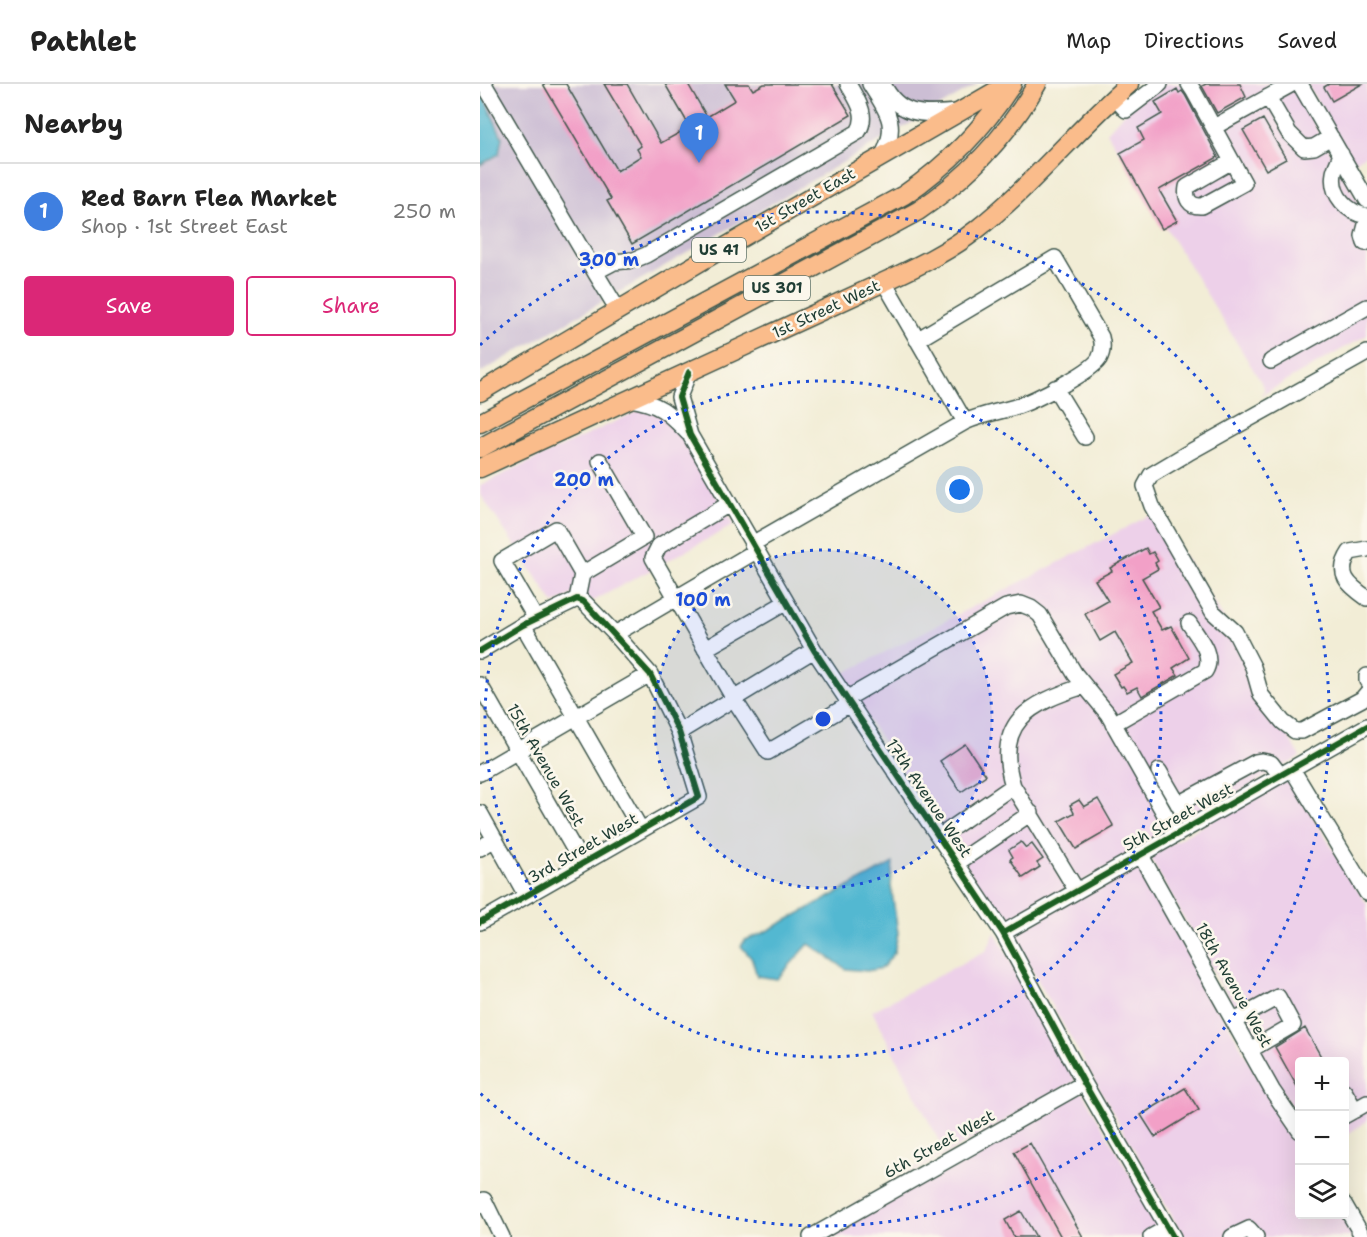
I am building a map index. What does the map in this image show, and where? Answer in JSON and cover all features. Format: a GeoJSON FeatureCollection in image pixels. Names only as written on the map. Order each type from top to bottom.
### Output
{"type":"FeatureCollection","features":[{"type":"Feature","properties":{"kind":"main road","name":"1st Street East"},"geometry":{"type":"LineString","coordinates":[[480,392],[1010,84]]}},
{"type":"Feature","properties":{"kind":"main road","name":"US 301"},"geometry":{"type":"LineString","coordinates":[[480,423],[904,195],[936,172],[958,152],[999,104],[1010,84]]}},
{"type":"Feature","properties":{"kind":"main road","name":"US 301"},"geometry":{"type":"LineString","coordinates":[[480,447],[918,211],[950,188],[979,161],[1007,130],[1037,84]]}},
{"type":"Feature","properties":{"kind":"main road","name":"1st Street West"},"geometry":{"type":"LineString","coordinates":[[480,468],[934,258],[978,228],[1008,201],[1117,90],[1129,84]]}},
{"type":"Feature","properties":{"kind":"street"},"geometry":{"type":"LineString","coordinates":[[595,272],[614,262],[634,260],[646,255],[858,132],[863,125],[864,118],[848,84]]}},
{"type":"Feature","properties":{"kind":"street"},"geometry":{"type":"LineString","coordinates":[[870,84],[892,126],[891,141],[883,156]]}},
{"type":"Feature","properties":{"kind":"street"},"geometry":{"type":"LineString","coordinates":[[884,84],[891,98],[909,111],[926,114],[959,112]]}},
{"type":"Feature","properties":{"kind":"street"},"geometry":{"type":"LineString","coordinates":[[1117,90],[1126,110],[1160,84]]}},
{"type":"Feature","properties":{"kind":"street"},"geometry":{"type":"LineString","coordinates":[[1189,84],[1232,161]]}},
{"type":"Feature","properties":{"kind":"street"},"geometry":{"type":"LineString","coordinates":[[1214,127],[1292,84]]}},
{"type":"Feature","properties":{"kind":"street"},"geometry":{"type":"LineString","coordinates":[[1300,84],[1367,200]]}},
{"type":"Feature","properties":{"kind":"street"},"geometry":{"type":"LineString","coordinates":[[489,86],[618,310]]}},
{"type":"Feature","properties":{"kind":"street"},"geometry":{"type":"LineString","coordinates":[[1268,97],[1288,133],[1304,148],[1314,147],[1331,137]]}},
{"type":"Feature","properties":{"kind":"street"},"geometry":{"type":"LineString","coordinates":[[1341,154],[1334,174],[1336,192],[1349,209],[1367,219],[1363,236],[1365,243]]}},
{"type":"Feature","properties":{"kind":"street"},"geometry":{"type":"LineString","coordinates":[[615,634],[754,548],[965,423],[987,413],[1018,406],[1055,388],[1095,364],[1102,351],[1101,337],[1055,258],[917,340]]}},
{"type":"Feature","properties":{"kind":"street"},"geometry":{"type":"LineString","coordinates":[[884,282],[965,423]]}},
{"type":"Feature","properties":{"kind":"street"},"geometry":{"type":"LineString","coordinates":[[1271,361],[1367,306]]}},
{"type":"Feature","properties":{"kind":"street"},"geometry":{"type":"LineString","coordinates":[[1367,353],[1151,475],[1145,486],[1152,506],[1213,612],[1235,632],[1253,666],[1261,695],[1283,722],[1295,731],[1302,731],[1362,699],[1367,693]]}},
{"type":"Feature","properties":{"kind":"street","name":"17th Avenue West"},"geometry":{"type":"LineString","coordinates":[[689,372],[679,397],[690,435],[814,650],[1004,933],[1084,1083],[1170,1232]]}},
{"type":"Feature","properties":{"kind":"street"},"geometry":{"type":"LineString","coordinates":[[1055,388],[1085,437]]}},
{"type":"Feature","properties":{"kind":"street","name":"17th Avenue West"},"geometry":{"type":"LineString","coordinates":[[629,399],[658,406],[690,435]]}},
{"type":"Feature","properties":{"kind":"street"},"geometry":{"type":"LineString","coordinates":[[600,461],[644,537],[658,546]]}},
{"type":"Feature","properties":{"kind":"street"},"geometry":{"type":"LineString","coordinates":[[729,504],[658,546],[653,558],[734,699],[768,752],[952,637],[1006,607],[1016,604],[1031,608],[1040,615],[1075,674],[1108,714],[1176,834]]}},
{"type":"Feature","properties":{"kind":"street"},"geometry":{"type":"LineString","coordinates":[[578,599],[582,574],[556,529],[502,561],[575,718],[641,830]]}},
{"type":"Feature","properties":{"kind":"street"},"geometry":{"type":"LineString","coordinates":[[582,574],[644,537]]}},
{"type":"Feature","properties":{"kind":"street"},"geometry":{"type":"LineString","coordinates":[[1367,549],[1350,552],[1342,566],[1343,574],[1356,590],[1367,598]]}},
{"type":"Feature","properties":{"kind":"street"},"geometry":{"type":"LineString","coordinates":[[481,648],[578,599]]}},
{"type":"Feature","properties":{"kind":"street"},"geometry":{"type":"LineString","coordinates":[[578,599],[584,602],[615,634],[650,674],[679,732],[814,650]]}},
{"type":"Feature","properties":{"kind":"street"},"geometry":{"type":"LineString","coordinates":[[705,649],[786,603]]}},
{"type":"Feature","properties":{"kind":"street"},"geometry":{"type":"LineString","coordinates":[[1113,724],[1205,671],[1209,662],[1207,655],[1189,622]]}},
{"type":"Feature","properties":{"kind":"street"},"geometry":{"type":"LineString","coordinates":[[480,773],[650,674]]}},
{"type":"Feature","properties":{"kind":"street","name":"15th Avenue West"},"geometry":{"type":"LineString","coordinates":[[480,685],[582,863]]}},
{"type":"Feature","properties":{"kind":"street"},"geometry":{"type":"LineString","coordinates":[[1077,891],[1013,786],[1008,769],[1008,751],[1011,732],[1019,717],[1059,694],[1084,686]]}},
{"type":"Feature","properties":{"kind":"street","name":"5th Street West"},"geometry":{"type":"LineString","coordinates":[[1004,933],[1367,726]]}},
{"type":"Feature","properties":{"kind":"street","name":"3rd Street West"},"geometry":{"type":"LineString","coordinates":[[480,922],[699,797],[679,732]]}},
{"type":"Feature","properties":{"kind":"street"},"geometry":{"type":"LineString","coordinates":[[1178,804],[1256,762],[1271,763],[1286,772],[1367,893]]}},
{"type":"Feature","properties":{"kind":"street"},"geometry":{"type":"LineString","coordinates":[[1159,771],[1191,826]]}},
{"type":"Feature","properties":{"kind":"street"},"geometry":{"type":"LineString","coordinates":[[939,837],[1013,786]]}},
{"type":"Feature","properties":{"kind":"street"},"geometry":{"type":"LineString","coordinates":[[480,813],[526,895]]}},
{"type":"Feature","properties":{"kind":"street"},"geometry":{"type":"LineString","coordinates":[[957,863],[1031,813]]}},
{"type":"Feature","properties":{"kind":"street"},"geometry":{"type":"LineString","coordinates":[[480,848],[495,839]]}},
{"type":"Feature","properties":{"kind":"street","name":"18th Avenue West"},"geometry":{"type":"LineString","coordinates":[[1140,854],[1272,1090],[1295,1125]]}},
{"type":"Feature","properties":{"kind":"street"},"geometry":{"type":"LineString","coordinates":[[1234,1021],[1278,997],[1283,1006],[1293,1025],[1250,1050]]}},
{"type":"Feature","properties":{"kind":"street","name":"6th Street West"},"geometry":{"type":"LineString","coordinates":[[811,1237],[1084,1083]]}},
{"type":"Feature","properties":{"kind":"street"},"geometry":{"type":"LineString","coordinates":[[484,1200],[502,1237]]}},
{"type":"Feature","properties":{"kind":"street"},"geometry":{"type":"LineString","coordinates":[[1349,1211],[1362,1228]]}},
{"type":"Feature","properties":{"kind":"street"},"geometry":{"type":"LineString","coordinates":[[1232,1237],[1249,1229],[1256,1237]]}},
{"type":"Feature","properties":{"kind":"street"},"geometry":{"type":"LineString","coordinates":[[1151,1237],[1170,1232]]}},
{"type":"Feature","properties":{"kind":"shaded area"},"geometry":{"type":"Polygon","coordinates":[[[480,84],[978,84],[480,373],[480,165],[499,154],[480,84]]]}},
{"type":"Feature","properties":{"kind":"shaded area"},"geometry":{"type":"Polygon","coordinates":[[[1150,84],[1292,84],[1367,217],[1367,335],[1260,396],[1264,392],[1264,387],[1107,132],[1150,84]]]}},
{"type":"Feature","properties":{"kind":"shaded area"},"geometry":{"type":"Polygon","coordinates":[[[1307,84],[1367,84],[1367,154],[1353,163],[1307,84]]]}},
{"type":"Feature","properties":{"kind":"shaded area"},"geometry":{"type":"Polygon","coordinates":[[[649,406],[657,410],[684,438],[734,525],[593,601],[573,594],[554,604],[480,494],[480,485],[649,406]]]}},
{"type":"Feature","properties":{"kind":"shaded area"},"geometry":{"type":"Polygon","coordinates":[[[1156,512],[1231,630],[1300,757],[1006,925],[839,676],[1156,512]]]}},
{"type":"Feature","properties":{"kind":"shaded area"},"geometry":{"type":"Polygon","coordinates":[[[1289,777],[1367,905],[1367,1121],[1349,1133],[1349,1057],[1295,1057],[1295,1113],[1149,856],[1289,777]]]}},
{"type":"Feature","properties":{"kind":"shaded area"},"geometry":{"type":"Polygon","coordinates":[[[1137,863],[1267,1093],[1295,1137],[1295,1219],[1345,1219],[1356,1237],[1184,1237],[1012,935],[1137,863]]]}},
{"type":"Feature","properties":{"kind":"shaded area"},"geometry":{"type":"Polygon","coordinates":[[[995,932],[1076,1081],[814,1228],[944,1151],[872,1011],[987,950],[995,932]]]}},
{"type":"Feature","properties":{"kind":"shaded area"},"geometry":{"type":"Polygon","coordinates":[[[1082,1091],[1160,1227],[1142,1237],[823,1237],[1082,1091]]]}},
{"type":"Feature","properties":{"kind":"water"},"geometry":{"type":"Polygon","coordinates":[[[480,89],[502,137],[499,154],[480,165],[480,89]]]}},
{"type":"Feature","properties":{"kind":"water"},"geometry":{"type":"Polygon","coordinates":[[[893,863],[891,886],[898,933],[894,953],[882,968],[867,971],[846,969],[809,944],[777,979],[757,976],[752,959],[741,946],[745,940],[763,933],[893,863]]]}},
{"type":"Feature","properties":{"kind":"building"},"geometry":{"type":"Polygon","coordinates":[[[543,84],[566,84],[617,171],[641,156],[637,149],[641,146],[604,84],[627,84],[661,143],[690,127],[665,84],[688,84],[707,117],[735,100],[725,84],[749,84],[753,90],[764,84],[832,84],[851,115],[632,244],[607,201],[611,199],[543,84]]]}},
{"type":"Feature","properties":{"kind":"building"},"geometry":{"type":"Polygon","coordinates":[[[1240,84],[1246,97],[1217,113],[1202,86],[1240,84]]]}},
{"type":"Feature","properties":{"kind":"building"},"geometry":{"type":"Polygon","coordinates":[[[1329,84],[1362,84],[1332,101],[1324,87],[1329,84]]]}},
{"type":"Feature","properties":{"kind":"building"},"geometry":{"type":"Polygon","coordinates":[[[1177,89],[1179,93],[1182,91],[1185,95],[1218,157],[1159,190],[1177,221],[1162,229],[1120,153],[1144,140],[1138,128],[1162,114],[1155,102],[1177,89]]]}},
{"type":"Feature","properties":{"kind":"building"},"geometry":{"type":"Polygon","coordinates":[[[1263,119],[1286,159],[1266,170],[1243,130],[1263,119]]]}},
{"type":"Feature","properties":{"kind":"building"},"geometry":{"type":"Polygon","coordinates":[[[1146,548],[1149,554],[1153,552],[1158,561],[1155,563],[1158,569],[1142,578],[1159,607],[1151,611],[1162,630],[1171,626],[1189,658],[1173,668],[1178,675],[1142,696],[1137,687],[1127,692],[1113,674],[1133,663],[1115,632],[1100,641],[1085,614],[1108,601],[1095,580],[1112,571],[1110,568],[1146,548]]]}},
{"type":"Feature","properties":{"kind":"building"},"geometry":{"type":"Polygon","coordinates":[[[965,744],[986,775],[961,792],[940,761],[965,744]]]}},
{"type":"Feature","properties":{"kind":"building"},"geometry":{"type":"Polygon","coordinates":[[[1098,799],[1114,827],[1076,849],[1059,821],[1074,813],[1070,805],[1079,800],[1084,807],[1098,799]]]}},
{"type":"Feature","properties":{"kind":"building"},"geometry":{"type":"Polygon","coordinates":[[[1021,842],[1026,848],[1032,844],[1043,859],[1037,863],[1040,867],[1023,878],[1010,859],[1013,857],[1009,850],[1021,842]]]}},
{"type":"Feature","properties":{"kind":"building"},"geometry":{"type":"Polygon","coordinates":[[[1305,1028],[1321,1057],[1295,1057],[1295,1083],[1275,1047],[1305,1028]]]}},
{"type":"Feature","properties":{"kind":"building"},"geometry":{"type":"Polygon","coordinates":[[[1185,1088],[1199,1110],[1155,1137],[1141,1115],[1185,1088]]]}},
{"type":"Feature","properties":{"kind":"building"},"geometry":{"type":"Polygon","coordinates":[[[1030,1143],[1083,1237],[1061,1237],[1014,1152],[1030,1143]]]}},
{"type":"Feature","properties":{"kind":"building"},"geometry":{"type":"Polygon","coordinates":[[[1021,1211],[1036,1237],[1014,1237],[1005,1220],[1021,1211]]]}},
{"type":"Feature","properties":{"kind":"cycle path"},"geometry":{"type":"LineString","coordinates":[[689,372],[679,397],[690,435],[814,650],[1003,933],[1084,1083],[1173,1237]]}},
{"type":"Feature","properties":{"kind":"cycle path"},"geometry":{"type":"LineString","coordinates":[[480,651],[523,625],[577,599],[584,602],[650,674],[679,732],[699,797],[480,922]]}},
{"type":"Feature","properties":{"kind":"cycle path"},"geometry":{"type":"LineString","coordinates":[[1003,933],[1367,726]]}},
{"type":"Feature","properties":{"kind":"place","name":"Red Barn Flea Market"},"geometry":{"type":"Point","coordinates":[699,163]}}]}
